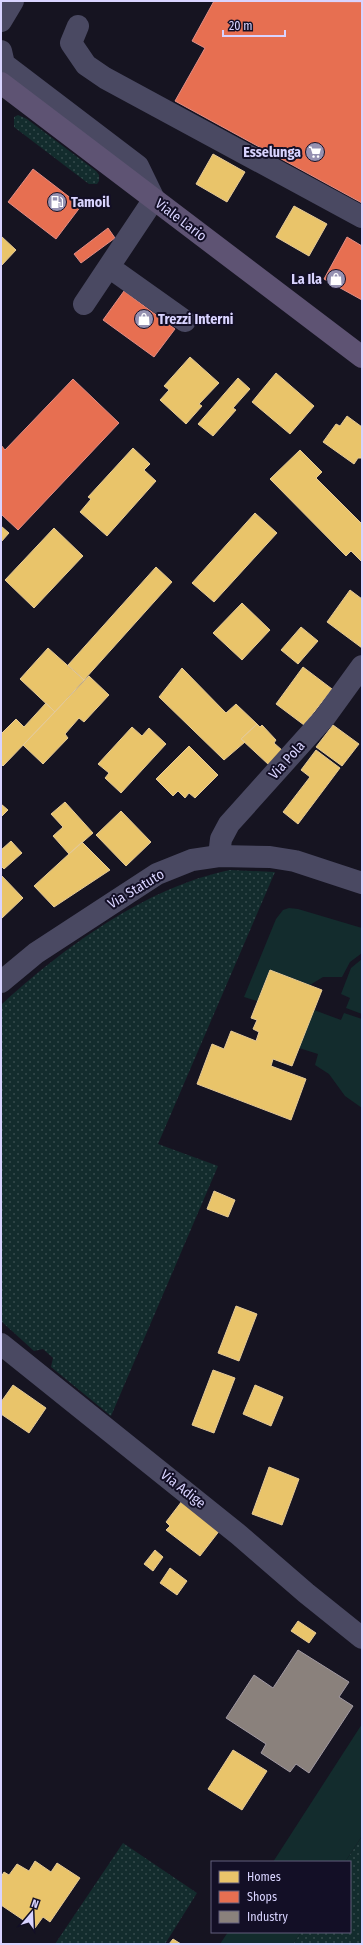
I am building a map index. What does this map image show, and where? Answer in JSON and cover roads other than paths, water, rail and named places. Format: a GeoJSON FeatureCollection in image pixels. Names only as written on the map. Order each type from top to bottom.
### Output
{"type":"FeatureCollection","features":[{"type":"Feature","properties":{"kind":"main road","name":"Viale Lario"},"geometry":{"type":"LineString","coordinates":[[2,85],[362,357]]}},
{"type":"Feature","properties":{"kind":"street"},"geometry":{"type":"LineString","coordinates":[[1,21],[13,1]]}},
{"type":"Feature","properties":{"kind":"street"},"geometry":{"type":"LineString","coordinates":[[78,26],[70,43],[86,65],[105,78],[362,217]]}},
{"type":"Feature","properties":{"kind":"street"},"geometry":{"type":"LineString","coordinates":[[1,51],[4,64],[138,166],[154,199],[84,304]]}},
{"type":"Feature","properties":{"kind":"street"},"geometry":{"type":"LineString","coordinates":[[109,267],[185,322]]}},
{"type":"Feature","properties":{"kind":"street","name":"Via Pola"},"geometry":{"type":"LineString","coordinates":[[219,856],[221,838],[229,824],[325,717],[362,666]]}},
{"type":"Feature","properties":{"kind":"street","name":"Via Statuto"},"geometry":{"type":"LineString","coordinates":[[1,982],[36,953],[157,874],[192,860],[219,856],[244,855],[289,860],[362,883]]}},
{"type":"Feature","properties":{"kind":"street","name":"Via Adige"},"geometry":{"type":"LineString","coordinates":[[1,1344],[239,1535],[306,1593],[362,1638]]}},
{"type":"Feature","properties":{"kind":"place","name":"Esselunga"},"geometry":{"type":"Point","coordinates":[315,152]}},
{"type":"Feature","properties":{"kind":"place","name":"Tamoil"},"geometry":{"type":"Point","coordinates":[57,202]}},
{"type":"Feature","properties":{"kind":"place","name":"La Ila"},"geometry":{"type":"Point","coordinates":[336,279]}},
{"type":"Feature","properties":{"kind":"place","name":"Trezzi Interni"},"geometry":{"type":"Point","coordinates":[144,319]}}]}
